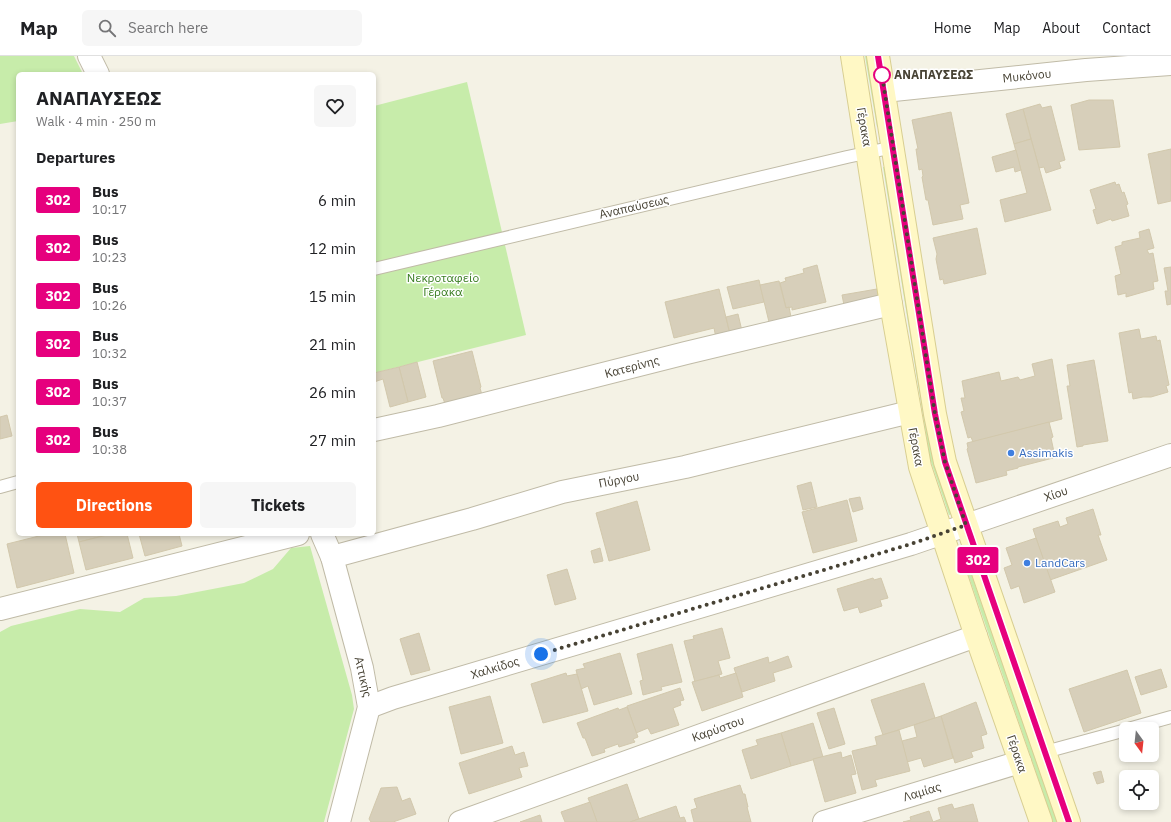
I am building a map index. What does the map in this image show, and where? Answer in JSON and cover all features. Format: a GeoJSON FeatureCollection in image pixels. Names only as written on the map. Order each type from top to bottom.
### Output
{"type":"FeatureCollection","features":[{"type":"Feature","properties":{"kind":"street"},"geometry":{"type":"LineString","coordinates":[[89,56],[97,72]]}},
{"type":"Feature","properties":{"kind":"street","name":"Γέρακα"},"geometry":{"type":"LineString","coordinates":[[852,56],[891,304],[920,467],[976,636],[1041,822]]}},
{"type":"Feature","properties":{"kind":"street"},"geometry":{"type":"LineString","coordinates":[[878,56],[894,147],[937,421],[945,462],[1069,822]]}},
{"type":"Feature","properties":{"kind":"street","name":"Μυκόνου"},"geometry":{"type":"LineString","coordinates":[[884,91],[1086,63],[1171,64]]}},
{"type":"Feature","properties":{"kind":"street","name":"Κατερίνης"},"geometry":{"type":"LineString","coordinates":[[376,430],[438,416],[686,353],[891,304]]}},
{"type":"Feature","properties":{"kind":"street","name":"Πύργου"},"geometry":{"type":"LineString","coordinates":[[332,557],[472,519],[562,492],[685,467],[910,412]]}},
{"type":"Feature","properties":{"kind":"street","name":"Χίου"},"geometry":{"type":"LineString","coordinates":[[942,533],[1171,455]]}},
{"type":"Feature","properties":{"kind":"street","name":"Χαλκίδος"},"geometry":{"type":"LineString","coordinates":[[369,707],[401,696],[942,533]]}},
{"type":"Feature","properties":{"kind":"street"},"geometry":{"type":"LineString","coordinates":[[0,609],[290,536]]}},
{"type":"Feature","properties":{"kind":"street","name":"Αττικής"},"geometry":{"type":"LineString","coordinates":[[323,536],[332,557],[362,668],[369,707],[339,822]]}},
{"type":"Feature","properties":{"kind":"street","name":"Καρύστου"},"geometry":{"type":"LineString","coordinates":[[460,822],[976,636]]}},
{"type":"Feature","properties":{"kind":"street","name":"Λαμίας"},"geometry":{"type":"LineString","coordinates":[[824,822],[1020,762]]}},
{"type":"Feature","properties":{"kind":"lane","name":"Αναπαύσεως"},"geometry":{"type":"LineString","coordinates":[[376,268],[894,147]]}},
{"type":"Feature","properties":{"kind":"lane"},"geometry":{"type":"LineString","coordinates":[[0,487],[16,483]]}},
{"type":"Feature","properties":{"kind":"lane"},"geometry":{"type":"LineString","coordinates":[[1153,722],[1171,717]]}},
{"type":"Feature","properties":{"kind":"lane"},"geometry":{"type":"LineString","coordinates":[[1045,752],[1119,731]]}},
{"type":"Feature","properties":{"kind":"green space"},"geometry":{"type":"Polygon","coordinates":[[[0,56],[74,56],[82,72],[16,72],[16,121],[0,124],[0,56]]]}},
{"type":"Feature","properties":{"kind":"green space"},"geometry":{"type":"Polygon","coordinates":[[[865,56],[868,56],[879,126],[877,127],[865,56]]]}},
{"type":"Feature","properties":{"kind":"green space","name":"Νεκροταφείο Γέρακα"},"geometry":{"type":"Polygon","coordinates":[[[467,82],[526,335],[376,372],[376,105],[467,82]]]}},
{"type":"Feature","properties":{"kind":"green space"},"geometry":{"type":"Polygon","coordinates":[[[883,167],[886,167],[952,514],[949,515],[930,459],[883,167]]]}},
{"type":"Feature","properties":{"kind":"green space"},"geometry":{"type":"Polygon","coordinates":[[[310,546],[352,695],[354,709],[324,822],[0,822],[0,632],[11,626],[80,609],[120,612],[144,598],[176,596],[244,583],[273,569],[291,548],[310,546]]]}},
{"type":"Feature","properties":{"kind":"green space"},"geometry":{"type":"Polygon","coordinates":[[[962,547],[1057,822],[1053,822],[959,548],[962,547]]]}},
{"type":"Feature","properties":{"kind":"building"},"geometry":{"type":"Polygon","coordinates":[[[1089,100],[1113,100],[1120,147],[1079,150],[1071,105],[1089,100]]]}},
{"type":"Feature","properties":{"kind":"building"},"geometry":{"type":"Polygon","coordinates":[[[1040,104],[1042,108],[1051,106],[1065,160],[1059,162],[1061,168],[1046,173],[1044,167],[1039,168],[1023,109],[1040,104]]]}},
{"type":"Feature","properties":{"kind":"building"},"geometry":{"type":"Polygon","coordinates":[[[1023,109],[1031,139],[1014,144],[1006,114],[1023,109]]]}},
{"type":"Feature","properties":{"kind":"building"},"geometry":{"type":"Polygon","coordinates":[[[951,112],[969,203],[960,205],[963,219],[933,225],[928,200],[926,200],[922,169],[919,170],[916,149],[918,149],[912,120],[951,112]]]}},
{"type":"Feature","properties":{"kind":"building"},"geometry":{"type":"Polygon","coordinates":[[[1031,139],[1051,210],[1005,222],[1000,200],[1027,193],[1014,144],[1031,139]]]}},
{"type":"Feature","properties":{"kind":"building"},"geometry":{"type":"Polygon","coordinates":[[[1171,149],[1171,201],[1158,204],[1148,154],[1171,149]]]}},
{"type":"Feature","properties":{"kind":"building"},"geometry":{"type":"Polygon","coordinates":[[[1016,150],[1021,170],[1015,172],[1014,167],[996,172],[992,157],[1016,150]]]}},
{"type":"Feature","properties":{"kind":"building"},"geometry":{"type":"Polygon","coordinates":[[[1115,182],[1116,185],[1119,184],[1122,193],[1124,192],[1128,204],[1126,205],[1129,216],[1112,221],[1111,219],[1097,224],[1093,210],[1096,209],[1090,190],[1115,182]]]}},
{"type":"Feature","properties":{"kind":"building"},"geometry":{"type":"Polygon","coordinates":[[[977,228],[986,274],[944,284],[943,279],[940,280],[936,259],[937,254],[933,238],[977,228]]]}},
{"type":"Feature","properties":{"kind":"building"},"geometry":{"type":"Polygon","coordinates":[[[1149,229],[1154,248],[1147,250],[1149,254],[1153,253],[1158,281],[1153,282],[1154,289],[1126,297],[1126,293],[1118,295],[1115,276],[1121,274],[1115,247],[1122,245],[1122,242],[1140,238],[1139,232],[1149,229]]]}},
{"type":"Feature","properties":{"kind":"building"},"geometry":{"type":"Polygon","coordinates":[[[817,265],[826,302],[792,310],[792,307],[786,308],[780,283],[786,281],[785,278],[804,273],[803,269],[817,265]]]}},
{"type":"Feature","properties":{"kind":"building"},"geometry":{"type":"Polygon","coordinates":[[[1171,267],[1171,304],[1167,305],[1165,291],[1168,291],[1164,268],[1171,267]]]}},
{"type":"Feature","properties":{"kind":"building"},"geometry":{"type":"Polygon","coordinates":[[[759,280],[764,302],[733,309],[727,287],[759,280]]]}},
{"type":"Feature","properties":{"kind":"building"},"geometry":{"type":"Polygon","coordinates":[[[779,281],[786,308],[789,307],[791,317],[769,322],[760,285],[779,281]]]}},
{"type":"Feature","properties":{"kind":"building"},"geometry":{"type":"Polygon","coordinates":[[[719,289],[730,334],[716,338],[714,328],[674,338],[665,302],[719,289]]]}},
{"type":"Feature","properties":{"kind":"building"},"geometry":{"type":"Polygon","coordinates":[[[877,289],[879,297],[844,305],[842,295],[877,289]]]}},
{"type":"Feature","properties":{"kind":"building"},"geometry":{"type":"Polygon","coordinates":[[[738,314],[742,331],[730,334],[726,317],[738,314]]]}},
{"type":"Feature","properties":{"kind":"building"},"geometry":{"type":"Polygon","coordinates":[[[1139,329],[1141,339],[1156,336],[1157,341],[1160,340],[1169,385],[1166,386],[1168,392],[1151,397],[1133,399],[1132,392],[1129,393],[1119,333],[1139,329]]]}},
{"type":"Feature","properties":{"kind":"building"},"geometry":{"type":"Polygon","coordinates":[[[472,351],[482,395],[445,404],[442,398],[433,361],[472,351]]]}},
{"type":"Feature","properties":{"kind":"building"},"geometry":{"type":"Polygon","coordinates":[[[1052,359],[1062,419],[973,442],[971,437],[968,438],[961,412],[964,411],[961,398],[965,398],[962,381],[999,372],[1001,381],[1018,377],[1020,380],[1035,376],[1032,364],[1052,359]]]}},
{"type":"Feature","properties":{"kind":"building"},"geometry":{"type":"Polygon","coordinates":[[[1094,360],[1108,441],[1077,447],[1067,386],[1070,386],[1067,365],[1094,360]]]}},
{"type":"Feature","properties":{"kind":"building"},"geometry":{"type":"Polygon","coordinates":[[[417,362],[426,397],[408,402],[399,367],[417,362]]]}},
{"type":"Feature","properties":{"kind":"building"},"geometry":{"type":"Polygon","coordinates":[[[399,367],[408,402],[390,407],[383,379],[376,381],[376,373],[399,367]]]}},
{"type":"Feature","properties":{"kind":"building"},"geometry":{"type":"Polygon","coordinates":[[[7,415],[12,436],[0,439],[0,417],[7,415]]]}},
{"type":"Feature","properties":{"kind":"building","name":"Assimakis"},"geometry":{"type":"Polygon","coordinates":[[[1049,422],[1053,437],[1051,438],[1054,452],[1052,453],[1053,458],[1018,467],[1006,471],[1007,475],[976,483],[967,449],[967,443],[1049,422]]]}},
{"type":"Feature","properties":{"kind":"building"},"geometry":{"type":"Polygon","coordinates":[[[811,482],[817,507],[803,510],[797,486],[811,482]]]}},
{"type":"Feature","properties":{"kind":"building"},"geometry":{"type":"Polygon","coordinates":[[[860,497],[863,509],[853,512],[849,499],[860,497]]]}},
{"type":"Feature","properties":{"kind":"building"},"geometry":{"type":"Polygon","coordinates":[[[847,500],[857,541],[813,553],[802,512],[847,500]]]}},
{"type":"Feature","properties":{"kind":"building"},"geometry":{"type":"Polygon","coordinates":[[[637,501],[650,550],[609,561],[596,513],[637,501]]]}},
{"type":"Feature","properties":{"kind":"building"},"geometry":{"type":"Polygon","coordinates":[[[1093,509],[1101,535],[1098,535],[1107,560],[1050,580],[1033,529],[1058,521],[1060,527],[1068,524],[1066,518],[1093,509]]]}},
{"type":"Feature","properties":{"kind":"building"},"geometry":{"type":"Polygon","coordinates":[[[39,536],[65,536],[74,573],[17,588],[7,544],[39,536]]]}},
{"type":"Feature","properties":{"kind":"building"},"geometry":{"type":"Polygon","coordinates":[[[78,536],[103,536],[79,542],[78,536]]]}},
{"type":"Feature","properties":{"kind":"building"},"geometry":{"type":"Polygon","coordinates":[[[103,536],[128,536],[133,558],[86,570],[79,542],[103,536]]]}},
{"type":"Feature","properties":{"kind":"building"},"geometry":{"type":"Polygon","coordinates":[[[140,536],[180,536],[182,546],[145,556],[140,536]]]}},
{"type":"Feature","properties":{"kind":"building"},"geometry":{"type":"Polygon","coordinates":[[[1036,538],[1055,592],[1024,603],[1019,586],[1011,589],[1004,568],[1012,565],[1006,548],[1036,538]]]}},
{"type":"Feature","properties":{"kind":"building"},"geometry":{"type":"Polygon","coordinates":[[[600,548],[603,561],[594,563],[591,551],[600,548]]]}},
{"type":"Feature","properties":{"kind":"building"},"geometry":{"type":"Polygon","coordinates":[[[567,569],[576,599],[555,605],[547,575],[567,569]]]}},
{"type":"Feature","properties":{"kind":"building"},"geometry":{"type":"Polygon","coordinates":[[[873,578],[874,580],[881,578],[888,598],[880,600],[882,606],[860,613],[858,607],[844,611],[837,589],[873,578]]]}},
{"type":"Feature","properties":{"kind":"building"},"geometry":{"type":"Polygon","coordinates":[[[722,628],[730,658],[718,661],[722,674],[695,682],[684,641],[694,639],[693,636],[722,628]]]}},
{"type":"Feature","properties":{"kind":"building"},"geometry":{"type":"Polygon","coordinates":[[[419,633],[430,670],[411,675],[400,639],[419,633]]]}},
{"type":"Feature","properties":{"kind":"building"},"geometry":{"type":"Polygon","coordinates":[[[672,644],[682,682],[661,687],[662,690],[643,695],[640,681],[643,680],[637,654],[672,644]]]}},
{"type":"Feature","properties":{"kind":"building"},"geometry":{"type":"Polygon","coordinates":[[[620,653],[632,694],[594,705],[588,686],[581,689],[576,670],[585,668],[583,664],[620,653]]]}},
{"type":"Feature","properties":{"kind":"building"},"geometry":{"type":"Polygon","coordinates":[[[788,656],[792,667],[773,673],[775,681],[742,692],[734,668],[768,657],[769,663],[788,656]]]}},
{"type":"Feature","properties":{"kind":"building"},"geometry":{"type":"Polygon","coordinates":[[[1161,669],[1167,687],[1141,695],[1135,677],[1161,669]]]}},
{"type":"Feature","properties":{"kind":"building"},"geometry":{"type":"Polygon","coordinates":[[[1127,670],[1141,713],[1084,732],[1069,689],[1127,670]]]}},
{"type":"Feature","properties":{"kind":"building"},"geometry":{"type":"Polygon","coordinates":[[[566,673],[567,676],[577,674],[588,711],[543,723],[531,684],[566,673]]]}},
{"type":"Feature","properties":{"kind":"building"},"geometry":{"type":"Polygon","coordinates":[[[736,673],[743,697],[702,711],[692,682],[719,675],[720,678],[736,673]]]}},
{"type":"Feature","properties":{"kind":"building"},"geometry":{"type":"Polygon","coordinates":[[[924,683],[935,718],[883,735],[871,700],[924,683]]]}},
{"type":"Feature","properties":{"kind":"building"},"geometry":{"type":"Polygon","coordinates":[[[680,688],[684,700],[680,701],[681,705],[673,708],[679,725],[651,734],[648,728],[636,733],[627,706],[680,688]]]}},
{"type":"Feature","properties":{"kind":"building"},"geometry":{"type":"Polygon","coordinates":[[[490,696],[503,743],[461,754],[449,707],[490,696]]]}},
{"type":"Feature","properties":{"kind":"building"},"geometry":{"type":"Polygon","coordinates":[[[976,702],[987,734],[981,736],[984,748],[971,752],[973,757],[955,763],[941,716],[976,702]]]}},
{"type":"Feature","properties":{"kind":"building"},"geometry":{"type":"Polygon","coordinates":[[[627,707],[638,737],[633,739],[635,742],[619,747],[618,744],[604,749],[605,752],[592,756],[577,723],[618,708],[619,710],[627,707]]]}},
{"type":"Feature","properties":{"kind":"building"},"geometry":{"type":"Polygon","coordinates":[[[834,708],[845,744],[829,749],[817,713],[834,708]]]}},
{"type":"Feature","properties":{"kind":"building"},"geometry":{"type":"Polygon","coordinates":[[[941,716],[953,758],[924,767],[921,758],[907,762],[902,741],[917,737],[914,725],[941,716]]]}},
{"type":"Feature","properties":{"kind":"building"},"geometry":{"type":"Polygon","coordinates":[[[813,723],[823,757],[791,766],[781,733],[813,723]]]}},
{"type":"Feature","properties":{"kind":"building"},"geometry":{"type":"Polygon","coordinates":[[[899,730],[910,771],[875,780],[877,786],[862,790],[852,751],[877,745],[875,737],[899,730]]]}},
{"type":"Feature","properties":{"kind":"building"},"geometry":{"type":"Polygon","coordinates":[[[781,733],[791,766],[751,779],[742,750],[758,745],[756,740],[781,733]]]}},
{"type":"Feature","properties":{"kind":"building"},"geometry":{"type":"Polygon","coordinates":[[[512,746],[515,755],[524,752],[528,766],[519,768],[522,777],[469,794],[459,763],[512,746]]]}},
{"type":"Feature","properties":{"kind":"building"},"geometry":{"type":"Polygon","coordinates":[[[841,752],[842,758],[851,755],[856,774],[851,775],[856,793],[825,802],[813,759],[841,752]]]}},
{"type":"Feature","properties":{"kind":"building"},"geometry":{"type":"Polygon","coordinates":[[[1101,771],[1104,782],[1097,784],[1093,773],[1101,771]]]}},
{"type":"Feature","properties":{"kind":"building"},"geometry":{"type":"Polygon","coordinates":[[[627,784],[639,819],[630,822],[597,822],[588,798],[627,784]]]}},
{"type":"Feature","properties":{"kind":"building"},"geometry":{"type":"Polygon","coordinates":[[[740,785],[743,794],[745,794],[751,822],[694,822],[691,810],[697,808],[694,799],[740,785]]]}},
{"type":"Feature","properties":{"kind":"building"},"geometry":{"type":"Polygon","coordinates":[[[397,787],[402,801],[410,798],[416,814],[393,822],[371,822],[369,819],[381,788],[397,787]]]}},
{"type":"Feature","properties":{"kind":"building"},"geometry":{"type":"Polygon","coordinates":[[[590,802],[597,822],[565,822],[561,812],[590,802]]]}},
{"type":"Feature","properties":{"kind":"building"},"geometry":{"type":"Polygon","coordinates":[[[952,804],[954,809],[973,804],[978,822],[933,822],[941,819],[938,808],[952,804]]]}},
{"type":"Feature","properties":{"kind":"building"},"geometry":{"type":"Polygon","coordinates":[[[676,806],[680,818],[684,817],[686,822],[630,822],[676,806]]]}},
{"type":"Feature","properties":{"kind":"building"},"geometry":{"type":"Polygon","coordinates":[[[929,811],[933,822],[903,822],[911,820],[910,817],[929,811]]]}},
{"type":"Feature","properties":{"kind":"building"},"geometry":{"type":"Polygon","coordinates":[[[540,815],[542,822],[520,822],[540,815]]]}},
{"type":"Feature","properties":{"kind":"bus line","name":"302"},"geometry":{"type":"LineString","coordinates":[[878,56],[894,147],[935,414],[945,462],[1069,822]]}},
{"type":"Feature","properties":{"kind":"place","name":"ΑΝΑΠΑΥΣΕΩΣ"},"geometry":{"type":"Point","coordinates":[882,75]}},
{"type":"Feature","properties":{"kind":"place","name":"Assimakis"},"geometry":{"type":"Point","coordinates":[1011,453]}},
{"type":"Feature","properties":{"kind":"place","name":"LandCars"},"geometry":{"type":"Point","coordinates":[1027,563]}},
{"type":"Feature","properties":{"kind":"route"},"geometry":{"type":"LineString","coordinates":[[541,654],[911,544],[966,525],[945,462],[935,414],[882,75]]}}]}
